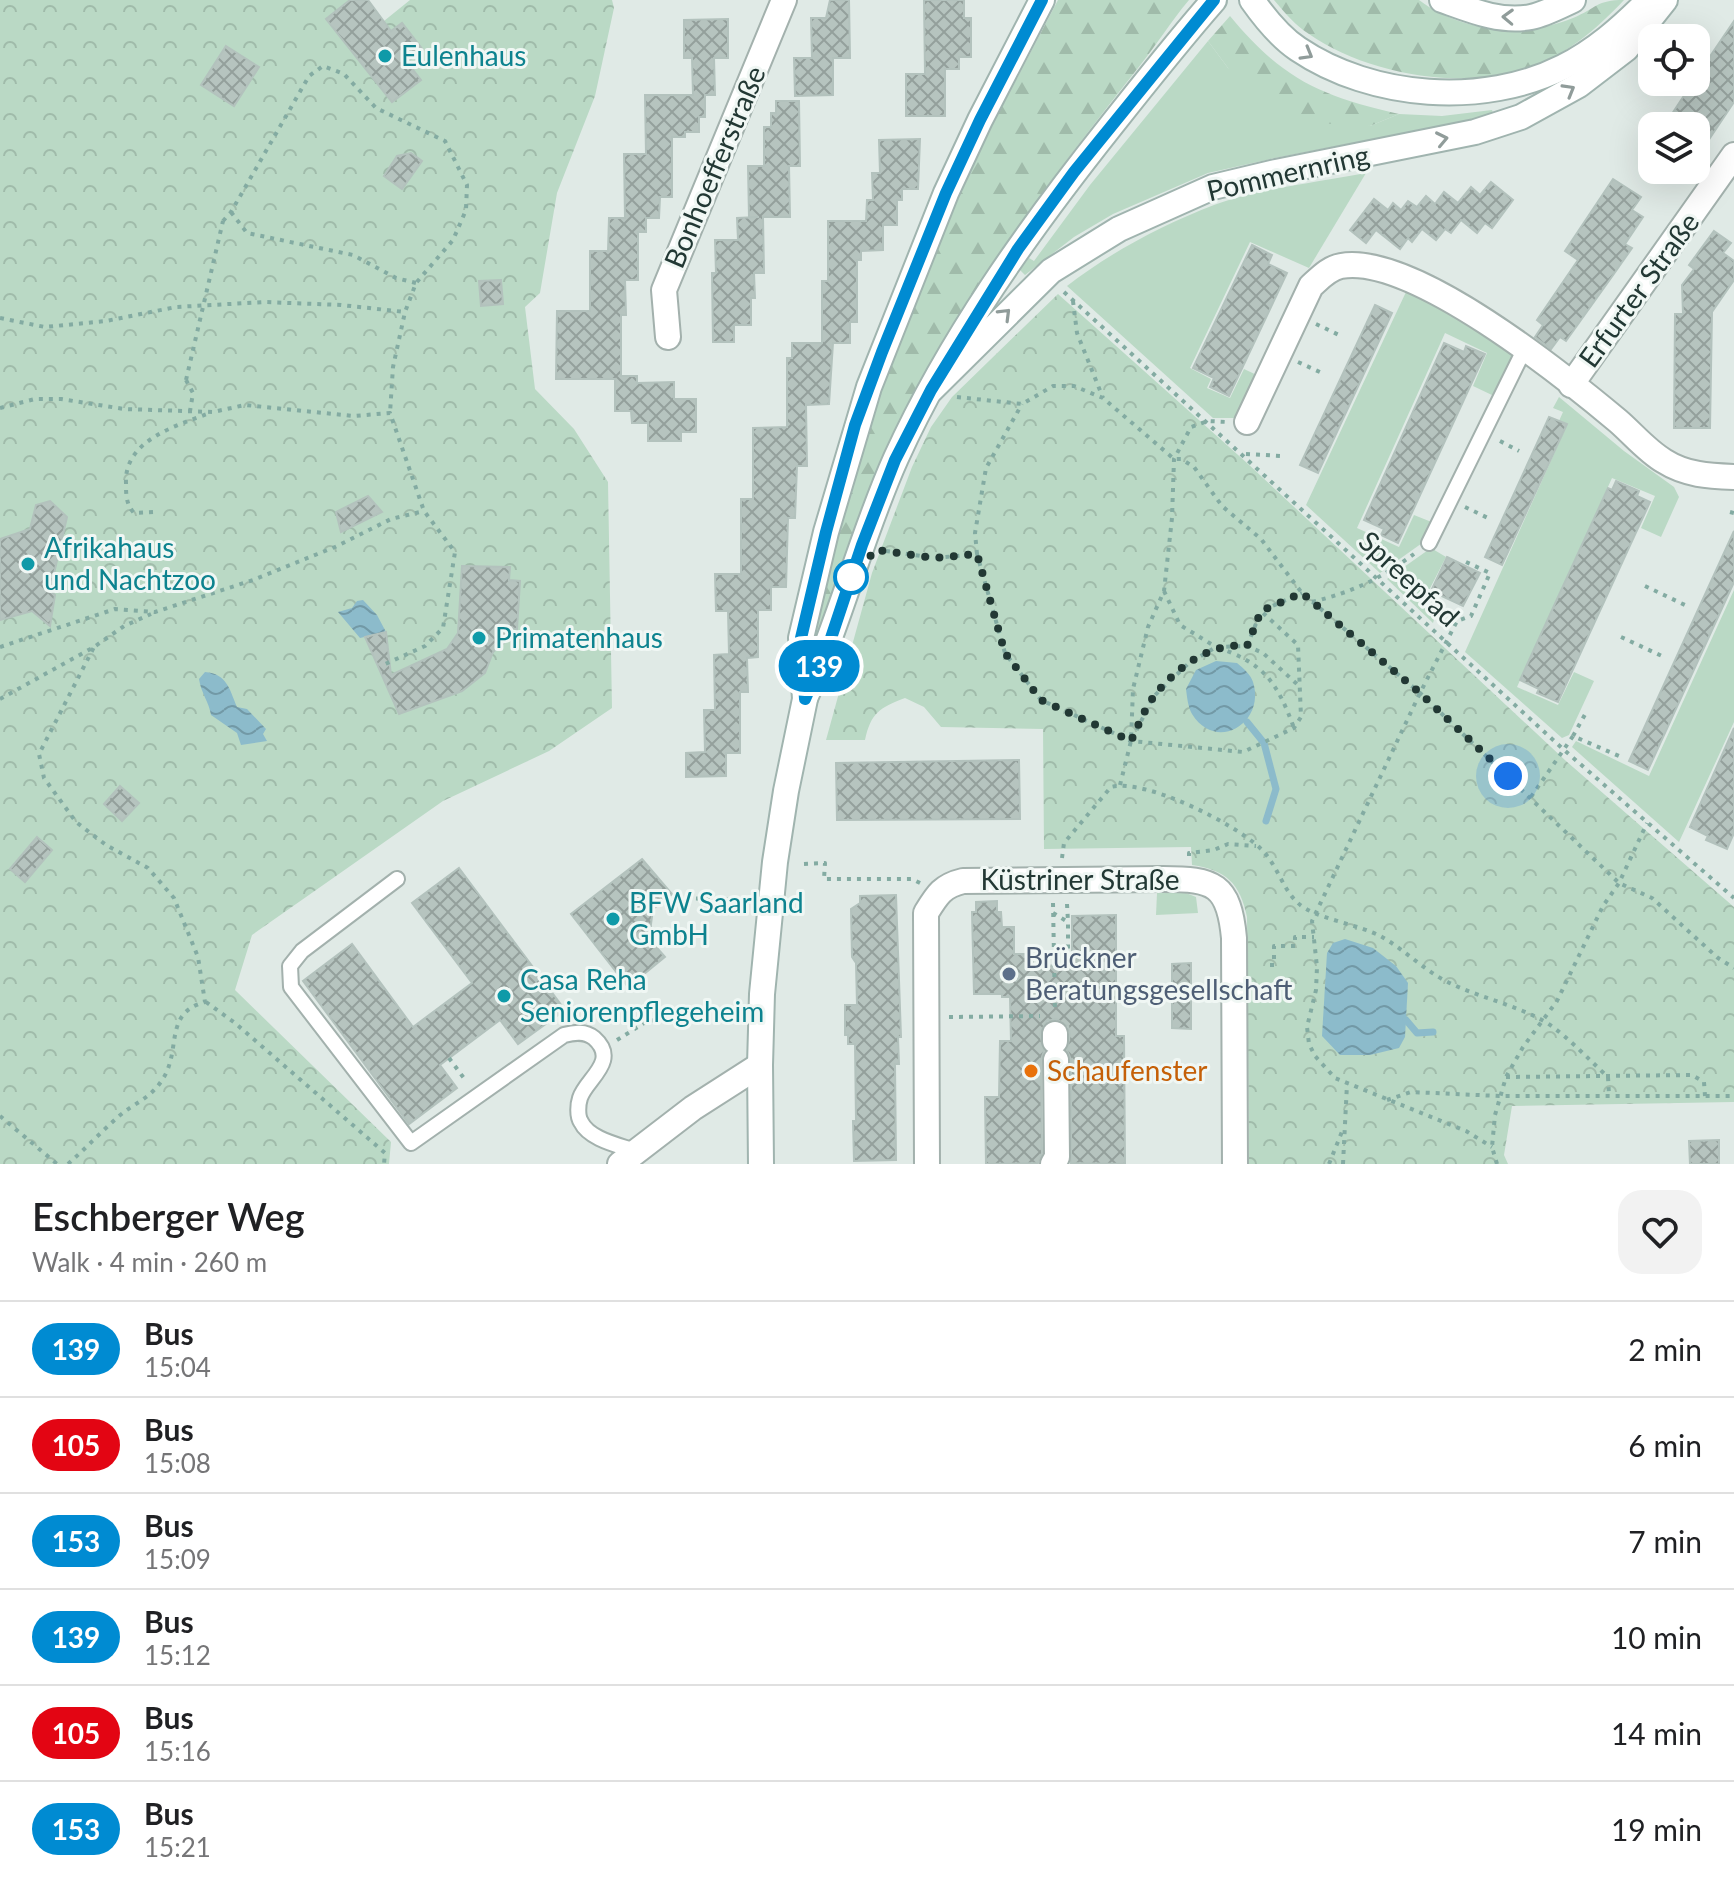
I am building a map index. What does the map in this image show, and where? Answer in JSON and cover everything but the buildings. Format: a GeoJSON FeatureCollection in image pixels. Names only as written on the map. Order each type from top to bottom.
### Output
{"type":"FeatureCollection","features":[{"type":"Feature","properties":{"kind":"street","name":"Bonhoefferstraße"},"geometry":{"type":"LineString","coordinates":[[668,337],[664,290],[784,0]]}},
{"type":"Feature","properties":{"kind":"street"},"geometry":{"type":"LineString","coordinates":[[805,699],[801,638],[855,425],[946,193],[1042,0]]}},
{"type":"Feature","properties":{"kind":"street"},"geometry":{"type":"LineString","coordinates":[[1252,0],[1296,48],[1330,67],[1403,89],[1456,91],[1494,89],[1527,81],[1563,67],[1612,36],[1649,0]]}},
{"type":"Feature","properties":{"kind":"street"},"geometry":{"type":"LineString","coordinates":[[1442,0],[1490,16],[1511,18],[1532,17],[1573,0]]}},
{"type":"Feature","properties":{"kind":"street","name":"Pommernring"},"geometry":{"type":"LineString","coordinates":[[939,393],[1051,271],[1119,229],[1213,187],[1475,132],[1521,117],[1579,85],[1626,49],[1665,0]]}},
{"type":"Feature","properties":{"kind":"street"},"geometry":{"type":"LineString","coordinates":[[761,1164],[762,994],[775,862],[786,791],[805,699],[829,644],[862,545],[895,460],[939,393],[1018,249],[1084,160],[1208,7]]}},
{"type":"Feature","properties":{"kind":"street","name":"Erfurter Straße"},"geometry":{"type":"LineString","coordinates":[[1571,385],[1734,155]]}},
{"type":"Feature","properties":{"kind":"street","name":"Erfurter Straße"},"geometry":{"type":"LineString","coordinates":[[1247,422],[1311,286],[1325,273],[1340,266],[1372,266],[1461,306],[1525,348],[1664,461],[1697,475],[1734,477]]}},
{"type":"Feature","properties":{"kind":"street","name":"Küstriner Straße"},"geometry":{"type":"LineString","coordinates":[[927,1164],[926,913],[938,893],[947,885],[963,881],[1192,879],[1213,884],[1221,891],[1228,902],[1234,938],[1235,1164]]}},
{"type":"Feature","properties":{"kind":"street"},"geometry":{"type":"LineString","coordinates":[[1053,1164],[1057,1157],[1055,1038]]}},
{"type":"Feature","properties":{"kind":"street"},"geometry":{"type":"LineString","coordinates":[[628,1158],[693,1108],[760,1065]]}},
{"type":"Feature","properties":{"kind":"lane"},"geometry":{"type":"LineString","coordinates":[[1429,543],[1525,348]]}},
{"type":"Feature","properties":{"kind":"lane"},"geometry":{"type":"LineString","coordinates":[[397,879],[302,951],[290,966],[291,987],[411,1143],[564,1035],[576,1032],[589,1035],[598,1042],[603,1059],[600,1070],[580,1097],[578,1116],[592,1134],[628,1158]]}},
{"type":"Feature","properties":{"kind":"path"},"geometry":{"type":"LineString","coordinates":[[190,411],[193,393],[186,380],[223,221],[309,76],[323,66],[344,74],[376,108],[445,141],[467,185],[466,210],[453,240],[416,283],[405,312],[393,367],[390,413],[424,511],[455,552],[443,628],[425,646],[383,665]]}},
{"type":"Feature","properties":{"kind":"path"},"geometry":{"type":"LineString","coordinates":[[231,212],[247,233],[353,255],[396,278],[416,283]]}},
{"type":"Feature","properties":{"kind":"path","name":"Spreepfad"},"geometry":{"type":"LineString","coordinates":[[1059,287],[1563,749],[1734,898]]}},
{"type":"Feature","properties":{"kind":"path"},"geometry":{"type":"LineString","coordinates":[[1072,299],[1077,333],[1103,398]]}},
{"type":"Feature","properties":{"kind":"path"},"geometry":{"type":"LineString","coordinates":[[0,318],[45,327],[106,321],[176,307],[265,302],[341,305],[405,312]]}},
{"type":"Feature","properties":{"kind":"path"},"geometry":{"type":"LineString","coordinates":[[1316,324],[1339,335]]}},
{"type":"Feature","properties":{"kind":"path"},"geometry":{"type":"LineString","coordinates":[[1298,362],[1322,373]]}},
{"type":"Feature","properties":{"kind":"path"},"geometry":{"type":"LineString","coordinates":[[1261,611],[1298,645],[1301,717],[1294,728],[1243,752],[1131,741],[1041,700],[1005,653],[977,554],[975,533],[986,468],[1022,404],[1053,386],[1074,386],[1103,398],[1174,459],[1181,459],[1194,467],[1222,506],[1261,539],[1302,593],[1420,693],[1619,883],[1652,898],[1718,958],[1734,968]]}},
{"type":"Feature","properties":{"kind":"path"},"geometry":{"type":"LineString","coordinates":[[939,393],[1022,404]]}},
{"type":"Feature","properties":{"kind":"path"},"geometry":{"type":"LineString","coordinates":[[0,408],[35,399],[61,399],[124,409],[213,412]]}},
{"type":"Feature","properties":{"kind":"path"},"geometry":{"type":"LineString","coordinates":[[153,512],[134,513],[128,506],[125,476],[134,455],[156,434],[213,412],[245,405],[354,416],[390,413]]}},
{"type":"Feature","properties":{"kind":"path"},"geometry":{"type":"LineString","coordinates":[[1120,785],[1131,741],[1133,689],[1148,627],[1164,591],[1172,518],[1174,459],[1191,427],[1208,421]]}},
{"type":"Feature","properties":{"kind":"path"},"geometry":{"type":"LineString","coordinates":[[1497,440],[1519,451]]}},
{"type":"Feature","properties":{"kind":"path"},"geometry":{"type":"LineString","coordinates":[[1244,454],[1282,456]]}},
{"type":"Feature","properties":{"kind":"path"},"geometry":{"type":"LineString","coordinates":[[1465,507],[1488,518]]}},
{"type":"Feature","properties":{"kind":"path"},"geometry":{"type":"LineString","coordinates":[[0,699],[94,647],[124,626],[155,612],[253,580],[335,547],[391,519],[424,511]]}},
{"type":"Feature","properties":{"kind":"path"},"geometry":{"type":"LineString","coordinates":[[1312,602],[1380,579],[1429,543]]}},
{"type":"Feature","properties":{"kind":"path"},"geometry":{"type":"LineString","coordinates":[[876,550],[935,558],[977,554]]}},
{"type":"Feature","properties":{"kind":"path"},"geometry":{"type":"LineString","coordinates":[[1466,562],[1490,573],[1471,616],[1457,621],[1420,693],[1312,921],[1316,990],[1307,1027],[1309,1044],[1315,1056],[1335,1078],[1466,1131],[1492,1147]]}},
{"type":"Feature","properties":{"kind":"path"},"geometry":{"type":"LineString","coordinates":[[1645,586],[1687,606]]}},
{"type":"Feature","properties":{"kind":"path"},"geometry":{"type":"LineString","coordinates":[[1164,591],[1180,625],[1216,647],[1245,657],[1260,669],[1282,697],[1294,728]]}},
{"type":"Feature","properties":{"kind":"path"},"geometry":{"type":"LineString","coordinates":[[1247,646],[1261,611],[1302,593]]}},
{"type":"Feature","properties":{"kind":"path"},"geometry":{"type":"LineString","coordinates":[[0,647],[115,609],[155,612]]}},
{"type":"Feature","properties":{"kind":"path"},"geometry":{"type":"LineString","coordinates":[[1621,637],[1664,657]]}},
{"type":"Feature","properties":{"kind":"path"},"geometry":{"type":"LineString","coordinates":[[1131,741],[1154,696],[1189,663],[1216,647],[1247,646],[1263,653],[1298,685]]}},
{"type":"Feature","properties":{"kind":"path"},"geometry":{"type":"LineString","coordinates":[[94,647],[39,754],[44,778],[76,822],[106,845],[148,868],[174,898],[198,957],[205,1002],[235,1023],[385,1153],[384,1164]]}},
{"type":"Feature","properties":{"kind":"path"},"geometry":{"type":"LineString","coordinates":[[1531,797],[1587,711]]}},
{"type":"Feature","properties":{"kind":"path"},"geometry":{"type":"LineString","coordinates":[[1573,736],[1619,756]]}},
{"type":"Feature","properties":{"kind":"path"},"geometry":{"type":"LineString","coordinates":[[1055,1038],[1053,913],[1062,849],[1111,787],[1120,785],[1162,793],[1226,825],[1258,846],[1275,865],[1299,905],[1382,937],[1442,979],[1475,995],[1542,1019],[1608,1077],[1609,1095]]}},
{"type":"Feature","properties":{"kind":"path"},"geometry":{"type":"LineString","coordinates":[[1497,1164],[1492,1147],[1499,1096],[1506,1077],[1542,1019],[1557,1001],[1647,823]]}},
{"type":"Feature","properties":{"kind":"path"},"geometry":{"type":"LineString","coordinates":[[1192,853],[1214,850],[1228,844],[1258,846]]}},
{"type":"Feature","properties":{"kind":"path"},"geometry":{"type":"LineString","coordinates":[[804,864],[825,863],[824,879],[912,879]]}},
{"type":"Feature","properties":{"kind":"path"},"geometry":{"type":"LineString","coordinates":[[686,898],[736,900]]}},
{"type":"Feature","properties":{"kind":"path"},"geometry":{"type":"LineString","coordinates":[[1053,913],[1068,922],[1068,965]]}},
{"type":"Feature","properties":{"kind":"path"},"geometry":{"type":"LineString","coordinates":[[1270,965],[1274,965],[1274,946],[1295,946],[1295,937],[1314,937]]}},
{"type":"Feature","properties":{"kind":"path"},"geometry":{"type":"LineString","coordinates":[[68,1164],[120,1116],[150,1096],[166,1074],[180,1017],[190,1006],[205,1002]]}},
{"type":"Feature","properties":{"kind":"path"},"geometry":{"type":"LineString","coordinates":[[927,1018],[1033,1016]]}},
{"type":"Feature","properties":{"kind":"path"},"geometry":{"type":"LineString","coordinates":[[622,1036],[649,1020],[657,1021]]}},
{"type":"Feature","properties":{"kind":"path"},"geometry":{"type":"LineString","coordinates":[[449,1058],[476,1096]]}},
{"type":"Feature","properties":{"kind":"path"},"geometry":{"type":"LineString","coordinates":[[1506,1077],[1692,1075],[1704,1082],[1705,1096]]}},
{"type":"Feature","properties":{"kind":"path"},"geometry":{"type":"LineString","coordinates":[[1343,1164],[1347,1084]]}},
{"type":"Feature","properties":{"kind":"path"},"geometry":{"type":"LineString","coordinates":[[1387,1100],[1411,1092],[1499,1096],[1734,1096]]}},
{"type":"Feature","properties":{"kind":"path"},"geometry":{"type":"LineString","coordinates":[[0,1126],[2,1118],[57,1164]]}},
{"type":"Feature","properties":{"kind":"path"},"geometry":{"type":"LineString","coordinates":[[1329,1164],[1345,1126]]}},
{"type":"Feature","properties":{"kind":"green space"},"geometry":{"type":"Polygon","coordinates":[[[0,0],[368,0],[384,21],[410,0],[612,0],[614,8],[595,96],[557,193],[540,293],[525,307],[535,389],[574,429],[608,482],[612,708],[549,751],[443,801],[252,935],[235,990],[391,1142],[389,1164],[0,1164],[0,0]]]}},
{"type":"Feature","properties":{"kind":"green space"},"geometry":{"type":"Polygon","coordinates":[[[1058,0],[1189,0],[1033,206],[939,351],[885,453],[848,546],[817,642],[811,640],[836,535],[880,392],[958,199],[1058,0]]]}},
{"type":"Feature","properties":{"kind":"green space"},"geometry":{"type":"Polygon","coordinates":[[[1274,0],[1419,0],[1436,11],[1473,25],[1514,30],[1554,24],[1602,3],[1624,0],[1567,50],[1540,64],[1500,75],[1443,78],[1385,68],[1331,48],[1304,31],[1274,0]]]}},
{"type":"Feature","properties":{"kind":"green space"},"geometry":{"type":"Polygon","coordinates":[[[1230,16],[1267,55],[1304,82],[1347,100],[1399,114],[1370,126],[1316,123],[1263,100],[1228,68],[1208,41],[1230,16]]]}},
{"type":"Feature","properties":{"kind":"green space"},"geometry":{"type":"Polygon","coordinates":[[[1208,41],[1228,68],[1370,126],[1399,114],[1442,116],[1492,110],[1493,113],[1208,173],[1113,214],[1074,237],[1025,275],[1020,270],[1029,258],[1034,261],[1090,185],[1208,41]]]}},
{"type":"Feature","properties":{"kind":"green space"},"geometry":{"type":"Polygon","coordinates":[[[1366,173],[1309,268],[1250,242],[1190,368],[1211,379],[1207,388],[1230,398],[1244,369],[1261,377],[1242,418],[1213,418],[1067,286],[1138,240],[1214,205],[1269,190],[1366,173]]]}},
{"type":"Feature","properties":{"kind":"green space"},"geometry":{"type":"Polygon","coordinates":[[[1406,292],[1454,315],[1507,348],[1513,356],[1494,396],[1473,386],[1487,353],[1445,333],[1357,528],[1399,547],[1414,515],[1434,523],[1425,541],[1380,573],[1306,505],[1406,292]]]}},
{"type":"Feature","properties":{"kind":"green space"},"geometry":{"type":"Polygon","coordinates":[[[1058,294],[1247,463],[1566,761],[1734,907],[1734,1102],[1512,1106],[1504,1155],[1508,1164],[1249,1164],[1247,917],[1240,895],[1230,880],[1214,870],[1192,865],[1191,847],[1044,849],[1043,729],[941,727],[924,707],[905,698],[873,717],[865,740],[826,740],[872,573],[912,467],[931,427],[952,397],[1058,294]]]}},
{"type":"Feature","properties":{"kind":"green space"},"geometry":{"type":"Polygon","coordinates":[[[1559,397],[1624,451],[1674,487],[1679,497],[1661,537],[1641,528],[1655,496],[1612,478],[1517,687],[1558,705],[1574,672],[1594,681],[1569,735],[1562,738],[1465,652],[1567,425],[1559,421],[1563,412],[1553,408],[1559,397]]]}},
{"type":"Feature","properties":{"kind":"green space"},"geometry":{"type":"Polygon","coordinates":[[[1431,548],[1446,557],[1424,600],[1437,610],[1433,623],[1387,579],[1431,548]]]}},
{"type":"Feature","properties":{"kind":"green space"},"geometry":{"type":"Polygon","coordinates":[[[1734,590],[1734,722],[1679,842],[1572,747],[1576,741],[1649,776],[1734,590]]]}},
{"type":"Feature","properties":{"kind":"green space"},"geometry":{"type":"Polygon","coordinates":[[[1157,893],[1186,893],[1196,897],[1198,913],[1156,915],[1157,893]]]}},
{"type":"Feature","properties":{"kind":"water"},"geometry":{"type":"Polygon","coordinates":[[[363,600],[377,615],[386,632],[360,638],[338,612],[352,608],[357,601],[363,600]]]}},
{"type":"Feature","properties":{"kind":"water"},"geometry":{"type":"Polygon","coordinates":[[[1216,661],[1237,663],[1242,667],[1252,679],[1255,697],[1246,720],[1225,732],[1202,726],[1192,714],[1186,689],[1196,670],[1216,661]]]}},
{"type":"Feature","properties":{"kind":"water"},"geometry":{"type":"Polygon","coordinates":[[[205,672],[223,679],[237,707],[247,709],[266,729],[263,734],[267,741],[241,745],[237,733],[211,715],[199,679],[205,672]]]}},
{"type":"Feature","properties":{"kind":"water"},"geometry":{"type":"Polygon","coordinates":[[[1345,939],[1373,948],[1396,966],[1408,983],[1405,1037],[1399,1048],[1370,1055],[1340,1055],[1322,1036],[1327,953],[1333,943],[1345,939]]]}},
{"type":"Feature","properties":{"kind":"waterway"},"geometry":{"type":"LineString","coordinates":[[1247,722],[1264,743],[1276,789],[1266,821]]}},
{"type":"Feature","properties":{"kind":"waterway"},"geometry":{"type":"LineString","coordinates":[[1406,1020],[1417,1033],[1433,1032]]}},
{"type":"Feature","properties":{"kind":"bus line","name":"139"},"geometry":{"type":"LineString","coordinates":[[1042,0],[946,193],[855,425],[801,638],[805,699],[829,644],[895,460],[931,390],[1018,249],[1074,172],[1214,0]]}},
{"type":"Feature","properties":{"kind":"place","name":"Eulenhaus"},"geometry":{"type":"Point","coordinates":[385,56]}},
{"type":"Feature","properties":{"kind":"place","name":"Afrikahaus und Nachtzoo"},"geometry":{"type":"Point","coordinates":[28,564]}},
{"type":"Feature","properties":{"kind":"place","name":"Primatenhaus"},"geometry":{"type":"Point","coordinates":[479,638]}},
{"type":"Feature","properties":{"kind":"place","name":"BFW Saarland GmbH"},"geometry":{"type":"Point","coordinates":[613,919]}},
{"type":"Feature","properties":{"kind":"place","name":"Brückner Beratungsgesellschaft"},"geometry":{"type":"Point","coordinates":[1009,974]}},
{"type":"Feature","properties":{"kind":"place","name":"Casa Reha Seniorenpflegeheim"},"geometry":{"type":"Point","coordinates":[504,996]}},
{"type":"Feature","properties":{"kind":"place","name":"Schaufenster"},"geometry":{"type":"Point","coordinates":[1031,1071]}},
{"type":"Feature","properties":{"kind":"route"},"geometry":{"type":"LineString","coordinates":[[851,577],[876,550],[935,558],[977,554],[1005,653],[1041,700],[1131,741],[1154,696],[1189,663],[1216,647],[1247,646],[1261,611],[1302,593],[1420,693],[1508,776]]}}]}
